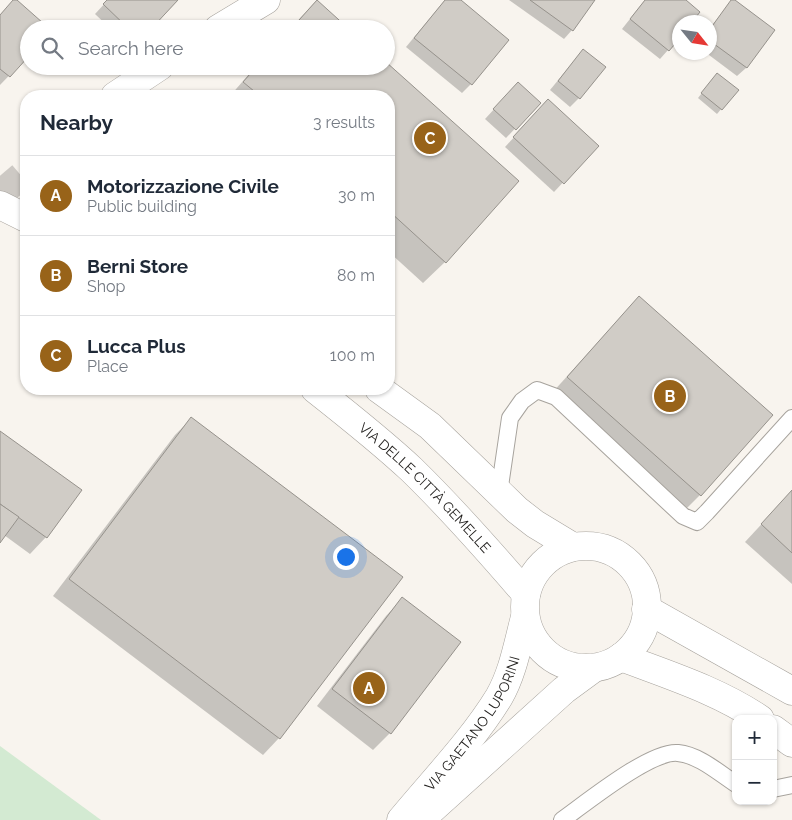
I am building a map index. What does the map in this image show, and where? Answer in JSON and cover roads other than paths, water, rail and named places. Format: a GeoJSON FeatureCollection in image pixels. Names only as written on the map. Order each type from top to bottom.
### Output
{"type":"FeatureCollection","features":[{"type":"Feature","properties":{"kind":"main road"},"geometry":{"type":"LineString","coordinates":[[233,20],[266,0]]}},
{"type":"Feature","properties":{"kind":"main road"},"geometry":{"type":"LineString","coordinates":[[124,90],[146,75]]}},
{"type":"Feature","properties":{"kind":"main road"},"geometry":{"type":"LineString","coordinates":[[0,205],[20,215]]}},
{"type":"Feature","properties":{"kind":"main road","name":"VIA DELLE CITTÀ GEMELLE"},"geometry":{"type":"LineString","coordinates":[[323,395],[375,436],[477,537],[525,605]]}},
{"type":"Feature","properties":{"kind":"main road"},"geometry":{"type":"LineString","coordinates":[[387,395],[430,426],[535,524],[573,547]]}},
{"type":"Feature","properties":{"kind":"main road","name":"VIA GAETANO LUPORINI"},"geometry":{"type":"LineString","coordinates":[[401,820],[467,741],[499,696],[513,662],[525,605],[533,576],[543,563],[556,553],[573,547],[586,546],[614,552],[636,571],[646,597],[644,625],[639,637],[631,648],[608,664],[594,668],[575,667],[557,662],[542,650],[531,635],[525,605]]}},
{"type":"Feature","properties":{"kind":"main road"},"geometry":{"type":"LineString","coordinates":[[646,608],[792,691]]}},
{"type":"Feature","properties":{"kind":"main road"},"geometry":{"type":"LineString","coordinates":[[620,657],[700,687],[754,715]]}},
{"type":"Feature","properties":{"kind":"main road","name":"VIA GAETANO LUPORINI"},"geometry":{"type":"LineString","coordinates":[[420,820],[564,690],[594,668]]}},
{"type":"Feature","properties":{"kind":"main road"},"geometry":{"type":"LineString","coordinates":[[777,732],[792,743]]}},
{"type":"Feature","properties":{"kind":"lane"},"geometry":{"type":"LineString","coordinates":[[499,492],[510,418],[522,401],[537,390],[556,397],[683,516],[697,522],[792,418]]}},
{"type":"Feature","properties":{"kind":"lane"},"geometry":{"type":"LineString","coordinates":[[562,820],[634,770],[667,753],[688,755],[732,782]]}},
{"type":"Feature","properties":{"kind":"lane"},"geometry":{"type":"LineString","coordinates":[[777,788],[792,785]]}},
{"type":"Feature","properties":{"kind":"tunnel"},"geometry":{"type":"LineString","coordinates":[[0,194],[20,177]]}},
{"type":"Feature","properties":{"kind":"place","name":"Lucca Plus"},"geometry":{"type":"Point","coordinates":[430,138]}},
{"type":"Feature","properties":{"kind":"place","name":"Berni Store"},"geometry":{"type":"Point","coordinates":[670,396]}},
{"type":"Feature","properties":{"kind":"place","name":"Motorizzazione Civile"},"geometry":{"type":"Point","coordinates":[369,688]}}]}
